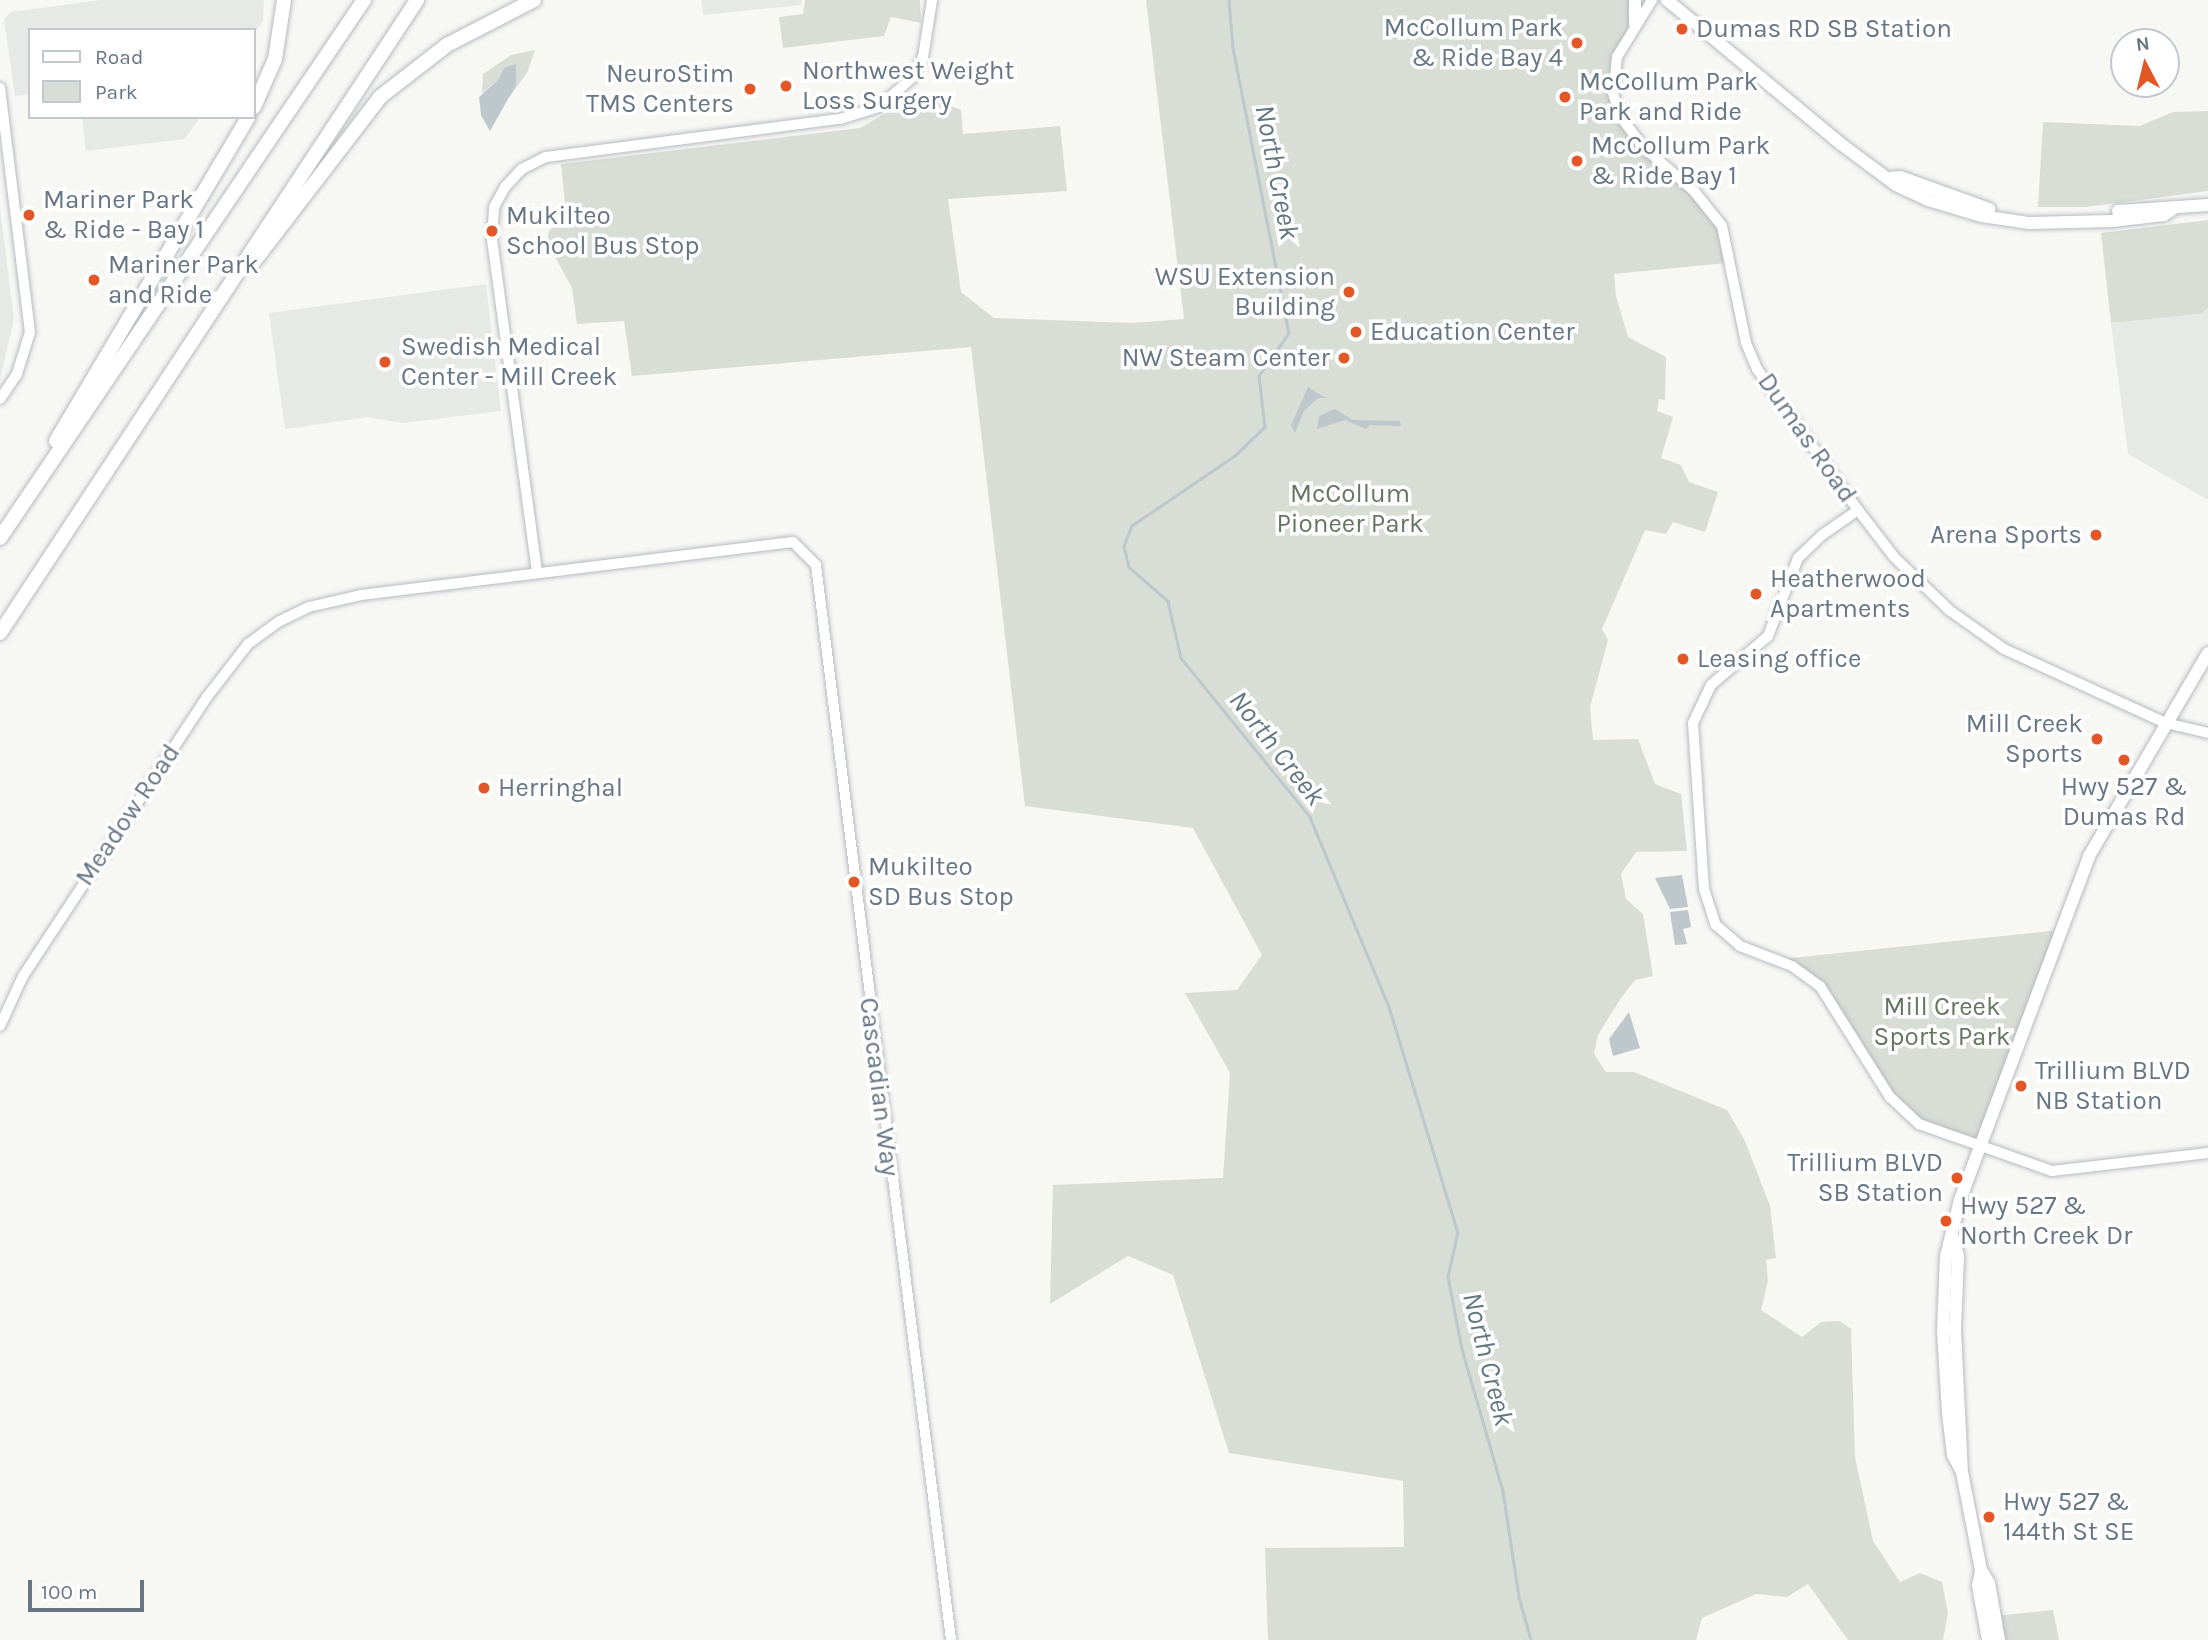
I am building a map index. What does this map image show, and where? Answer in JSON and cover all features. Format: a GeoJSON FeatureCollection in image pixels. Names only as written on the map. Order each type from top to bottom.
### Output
{"type":"FeatureCollection","features":[{"type":"Feature","properties":{"kind":"highway"},"geometry":{"type":"LineString","coordinates":[[256,102],[275,59],[284,0]]}},
{"type":"Feature","properties":{"kind":"highway"},"geometry":{"type":"LineString","coordinates":[[0,537],[364,0]]}},
{"type":"Feature","properties":{"kind":"highway"},"geometry":{"type":"LineString","coordinates":[[0,633],[417,0]]}},
{"type":"Feature","properties":{"kind":"highway"},"geometry":{"type":"LineString","coordinates":[[194,336],[380,97],[447,45],[534,0]]}},
{"type":"Feature","properties":{"kind":"highway"},"geometry":{"type":"LineString","coordinates":[[0,537],[247,119]]}},
{"type":"Feature","properties":{"kind":"main road"},"geometry":{"type":"LineString","coordinates":[[1635,0],[1635,24]]}},
{"type":"Feature","properties":{"kind":"main road"},"geometry":{"type":"LineString","coordinates":[[1667,0],[1841,144],[1896,185],[1940,204],[2016,222],[2112,220],[2164,215],[2173,209],[2208,205]]}},
{"type":"Feature","properties":{"kind":"main road"},"geometry":{"type":"LineString","coordinates":[[1999,1640],[1989,1583],[1981,1570],[1962,1472],[1965,1452],[1955,1330],[1958,1257],[1954,1239],[1960,1200],[2089,856],[2208,653]]}},
{"type":"Feature","properties":{"kind":"main road"},"geometry":{"type":"LineString","coordinates":[[1981,1570],[1978,1586],[1988,1640]]}},
{"type":"Feature","properties":{"kind":"street"},"geometry":{"type":"LineString","coordinates":[[537,572],[492,237],[494,207],[522,169],[546,157],[851,117],[879,107],[914,76],[929,38],[932,0]]}},
{"type":"Feature","properties":{"kind":"street","name":"Dumas Road"},"geometry":{"type":"LineString","coordinates":[[1653,0],[1635,24],[1613,74],[1620,116],[1638,141],[1710,208],[1722,226],[1741,321],[1757,369],[1858,510],[1894,557],[1949,610],[2004,649],[2166,723],[2208,733]]}},
{"type":"Feature","properties":{"kind":"street"},"geometry":{"type":"LineString","coordinates":[[0,88],[30,332],[17,374],[0,399]]}},
{"type":"Feature","properties":{"kind":"street"},"geometry":{"type":"LineString","coordinates":[[1858,510],[1809,545],[1793,569],[1768,636],[1730,666],[1699,703],[1691,743],[1704,889],[1709,912],[1723,934],[1740,946],[1806,974],[1820,986],[1900,1110],[1919,1124],[2052,1171],[2208,1153]]}},
{"type":"Feature","properties":{"kind":"street","name":"Meadow Road"},"geometry":{"type":"LineString","coordinates":[[0,1026],[23,976],[206,697],[245,646],[280,621],[309,607],[352,597],[793,542]]}},
{"type":"Feature","properties":{"kind":"street","name":"Cascadian Way"},"geometry":{"type":"LineString","coordinates":[[793,542],[816,565],[951,1640]]}},
{"type":"Feature","properties":{"kind":"shaded area"},"geometry":{"type":"Polygon","coordinates":[[[101,0],[264,0],[263,20],[256,32],[256,28],[28,28],[28,94],[15,96],[4,19],[11,12],[101,0]]]}},
{"type":"Feature","properties":{"kind":"shaded area"},"geometry":{"type":"Polygon","coordinates":[[[701,0],[802,0],[801,5],[703,15],[701,0]]]}},
{"type":"Feature","properties":{"kind":"shaded area"},"geometry":{"type":"Polygon","coordinates":[[[516,64],[516,85],[490,131],[481,115],[479,97],[499,79],[504,68],[516,64]]]}},
{"type":"Feature","properties":{"kind":"shaded area"},"geometry":{"type":"Polygon","coordinates":[[[82,119],[199,119],[185,139],[86,151],[82,119]]]}},
{"type":"Feature","properties":{"kind":"shaded area"},"geometry":{"type":"Polygon","coordinates":[[[0,208],[14,319],[0,380],[0,208]]]}},
{"type":"Feature","properties":{"kind":"shaded area","name":"Swedish Medical Center - Mill Creek"},"geometry":{"type":"Polygon","coordinates":[[[486,284],[501,411],[402,423],[368,417],[285,429],[269,313],[486,284]]]}},
{"type":"Feature","properties":{"kind":"shaded area"},"geometry":{"type":"Polygon","coordinates":[[[2208,308],[2208,500],[2128,454],[2111,323],[2201,314],[2208,308]]]}},
{"type":"Feature","properties":{"kind":"shaded area"},"geometry":{"type":"Polygon","coordinates":[[[1308,387],[1326,398],[1318,398],[1304,411],[1295,433],[1291,425],[1308,387]]]}},
{"type":"Feature","properties":{"kind":"shaded area"},"geometry":{"type":"Polygon","coordinates":[[[1335,409],[1353,420],[1400,421],[1401,426],[1370,425],[1366,429],[1345,420],[1317,429],[1319,416],[1335,409]]]}},
{"type":"Feature","properties":{"kind":"shaded area"},"geometry":{"type":"Polygon","coordinates":[[[1682,875],[1688,907],[1670,909],[1655,878],[1682,875]]]}},
{"type":"Feature","properties":{"kind":"shaded area"},"geometry":{"type":"Polygon","coordinates":[[[1688,910],[1691,927],[1683,929],[1687,944],[1675,945],[1670,912],[1688,910]]]}},
{"type":"Feature","properties":{"kind":"shaded area"},"geometry":{"type":"Polygon","coordinates":[[[1629,1012],[1640,1048],[1613,1056],[1609,1039],[1629,1012]]]}},
{"type":"Feature","properties":{"kind":"green space"},"geometry":{"type":"Polygon","coordinates":[[[805,0],[920,0],[921,23],[891,17],[884,36],[783,48],[779,17],[803,14],[805,0]]]}},
{"type":"Feature","properties":{"kind":"green space","name":"McCollum Pioneer Park"},"geometry":{"type":"Polygon","coordinates":[[[1146,0],[1633,0],[1635,14],[1613,73],[1620,116],[1722,226],[1726,263],[1614,274],[1616,296],[1628,337],[1666,357],[1665,400],[1659,399],[1657,411],[1673,417],[1661,458],[1681,465],[1689,482],[1718,492],[1705,532],[1673,522],[1666,534],[1645,530],[1602,629],[1608,640],[1590,707],[1593,740],[1638,739],[1655,784],[1681,794],[1687,851],[1636,852],[1621,874],[1626,899],[1643,914],[1653,976],[1635,980],[1621,998],[1598,1035],[1594,1054],[1606,1072],[1634,1072],[1727,1110],[1745,1141],[1770,1206],[1776,1258],[1766,1260],[1768,1281],[1761,1310],[1802,1337],[1821,1322],[1840,1321],[1851,1329],[1855,1457],[1873,1541],[1900,1582],[1920,1573],[1942,1582],[1948,1613],[1943,1640],[1848,1640],[1808,1584],[1787,1597],[1756,1594],[1702,1618],[1696,1640],[1268,1640],[1265,1548],[1404,1547],[1403,1481],[1229,1453],[1173,1275],[1128,1256],[1050,1304],[1053,1185],[1223,1178],[1230,1073],[1185,993],[1237,990],[1262,955],[1193,828],[1025,806],[971,347],[632,376],[624,321],[577,324],[572,288],[547,242],[549,231],[566,214],[561,164],[860,128],[919,94],[961,110],[963,134],[1060,126],[1067,191],[948,199],[961,292],[994,318],[1132,323],[1184,319],[1146,0]]]}},
{"type":"Feature","properties":{"kind":"green space"},"geometry":{"type":"Polygon","coordinates":[[[535,50],[527,73],[505,103],[516,85],[499,79],[482,93],[483,74],[511,55],[535,50]]]}},
{"type":"Feature","properties":{"kind":"green space"},"geometry":{"type":"Polygon","coordinates":[[[2208,111],[2208,191],[2086,207],[2038,207],[2043,122],[2140,126],[2173,112],[2208,111]]]}},
{"type":"Feature","properties":{"kind":"green space"},"geometry":{"type":"Polygon","coordinates":[[[2208,220],[2208,308],[2201,314],[2111,323],[2101,233],[2208,220]]]}},
{"type":"Feature","properties":{"kind":"green space","name":"Mill Creek Sports Park"},"geometry":{"type":"Polygon","coordinates":[[[2060,930],[1981,1143],[1914,1119],[1900,1108],[1815,978],[1782,959],[2060,930]]]}},
{"type":"Feature","properties":{"kind":"green space"},"geometry":{"type":"Polygon","coordinates":[[[2053,1610],[2059,1640],[1999,1640],[1995,1616],[2053,1610]]]}},
{"type":"Feature","properties":{"kind":"waterway","name":"North Creek"},"geometry":{"type":"LineString","coordinates":[[1229,0],[1233,48],[1289,333],[1259,376],[1265,427],[1235,456],[1132,526],[1124,546],[1129,567],[1168,601],[1181,658],[1310,817],[1389,1007],[1458,1232],[1448,1277],[1462,1349],[1503,1491],[1519,1597],[1531,1640]]}},
{"type":"Feature","properties":{"kind":"place","name":"Dumas RD SB Station"},"geometry":{"type":"Point","coordinates":[1682,29]}},
{"type":"Feature","properties":{"kind":"place","name":"McCollum Park & Ride Bay 4"},"geometry":{"type":"Point","coordinates":[1577,43]}},
{"type":"Feature","properties":{"kind":"place","name":"Northwest Weight Loss Surgery"},"geometry":{"type":"Point","coordinates":[786,86]}},
{"type":"Feature","properties":{"kind":"place","name":"NeuroStim TMS Centers"},"geometry":{"type":"Point","coordinates":[750,89]}},
{"type":"Feature","properties":{"kind":"place","name":"McCollum Park Park and Ride"},"geometry":{"type":"Point","coordinates":[1565,97]}},
{"type":"Feature","properties":{"kind":"place","name":"McCollum Park & Ride Bay 1"},"geometry":{"type":"Point","coordinates":[1577,161]}},
{"type":"Feature","properties":{"kind":"place","name":"Mariner Park & Ride - Bay 1"},"geometry":{"type":"Point","coordinates":[29,215]}},
{"type":"Feature","properties":{"kind":"place","name":"Mukilteo School Bus Stop"},"geometry":{"type":"Point","coordinates":[492,231]}},
{"type":"Feature","properties":{"kind":"place","name":"Mariner Park and Ride"},"geometry":{"type":"Point","coordinates":[94,280]}},
{"type":"Feature","properties":{"kind":"place","name":"WSU Extension Building"},"geometry":{"type":"Point","coordinates":[1349,292]}},
{"type":"Feature","properties":{"kind":"place","name":"Education Center"},"geometry":{"type":"Point","coordinates":[1356,332]}},
{"type":"Feature","properties":{"kind":"place","name":"NW Steam Center"},"geometry":{"type":"Point","coordinates":[1344,358]}},
{"type":"Feature","properties":{"kind":"place","name":"Swedish Medical Center - Mill Creek"},"geometry":{"type":"Point","coordinates":[385,362]}},
{"type":"Feature","properties":{"kind":"place","name":"Arena Sports"},"geometry":{"type":"Point","coordinates":[2096,535]}},
{"type":"Feature","properties":{"kind":"place","name":"Heatherwood Apartments"},"geometry":{"type":"Point","coordinates":[1756,594]}},
{"type":"Feature","properties":{"kind":"place","name":"Leasing office"},"geometry":{"type":"Point","coordinates":[1683,659]}},
{"type":"Feature","properties":{"kind":"place","name":"Mill Creek Sports"},"geometry":{"type":"Point","coordinates":[2097,739]}},
{"type":"Feature","properties":{"kind":"place","name":"Hwy 527 & Dumas Rd"},"geometry":{"type":"Point","coordinates":[2124,760]}},
{"type":"Feature","properties":{"kind":"place","name":"Herringhal"},"geometry":{"type":"Point","coordinates":[484,788]}},
{"type":"Feature","properties":{"kind":"place","name":"Mukilteo SD Bus Stop"},"geometry":{"type":"Point","coordinates":[854,882]}},
{"type":"Feature","properties":{"kind":"place","name":"Trillium BLVD NB Station"},"geometry":{"type":"Point","coordinates":[2021,1086]}},
{"type":"Feature","properties":{"kind":"place","name":"Trillium BLVD SB Station"},"geometry":{"type":"Point","coordinates":[1957,1178]}},
{"type":"Feature","properties":{"kind":"place","name":"Hwy 527 & North Creek Dr"},"geometry":{"type":"Point","coordinates":[1946,1221]}},
{"type":"Feature","properties":{"kind":"place","name":"Hwy 527 & 144th St SE"},"geometry":{"type":"Point","coordinates":[1989,1517]}}]}
